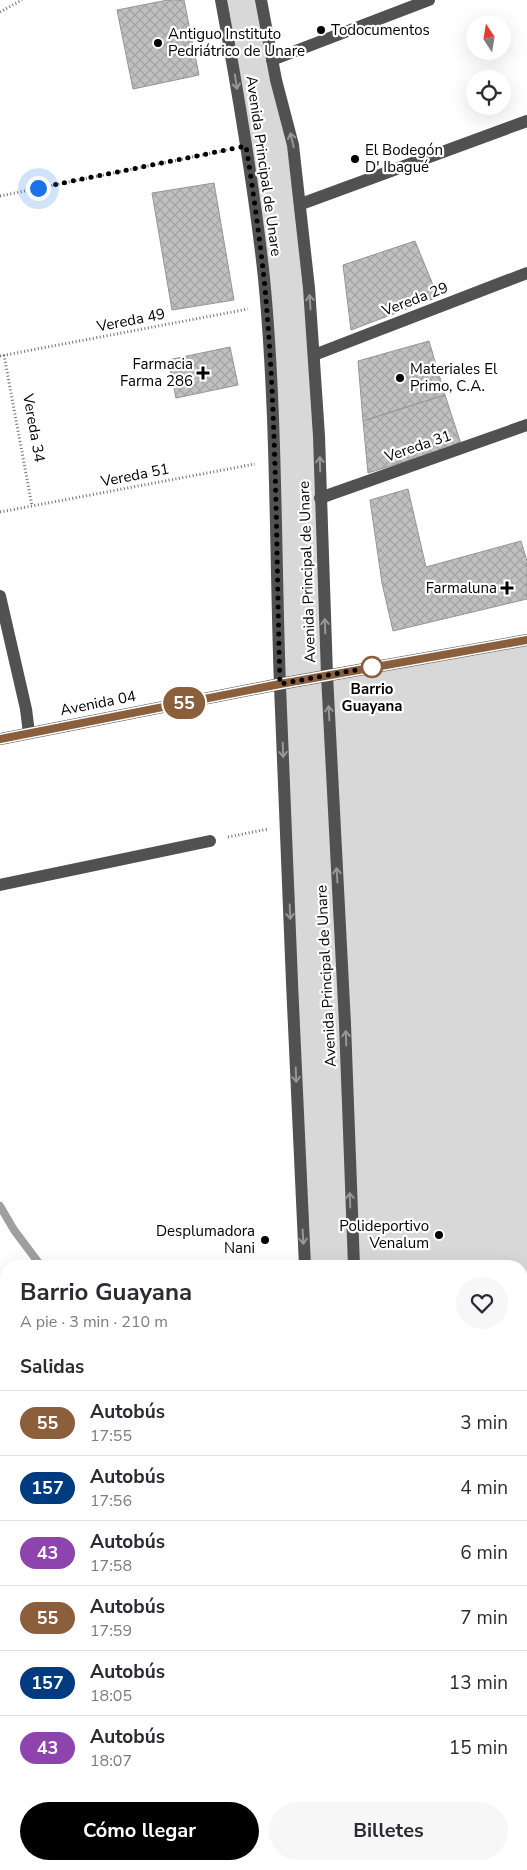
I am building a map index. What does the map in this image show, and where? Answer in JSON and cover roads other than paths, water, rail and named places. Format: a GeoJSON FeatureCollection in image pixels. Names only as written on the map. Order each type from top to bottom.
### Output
{"type":"FeatureCollection","features":[{"type":"Feature","properties":{"kind":"street","name":"Avenida Principal de Unare"},"geometry":{"type":"LineString","coordinates":[[221,0],[246,146],[264,277],[266,306],[274,460],[280,684],[305,1260]]}},
{"type":"Feature","properties":{"kind":"street","name":"Avenida Principal de Unare"},"geometry":{"type":"LineString","coordinates":[[261,0],[272,60],[293,145],[301,204],[314,355],[327,675],[345,1024],[354,1260]]}},
{"type":"Feature","properties":{"kind":"street"},"geometry":{"type":"LineString","coordinates":[[272,60],[429,0]]}},
{"type":"Feature","properties":{"kind":"street"},"geometry":{"type":"LineString","coordinates":[[301,204],[527,121]]}},
{"type":"Feature","properties":{"kind":"street","name":"Vereda 29"},"geometry":{"type":"LineString","coordinates":[[314,355],[527,273]]}},
{"type":"Feature","properties":{"kind":"street","name":"Vereda 31"},"geometry":{"type":"LineString","coordinates":[[320,498],[527,425]]}},
{"type":"Feature","properties":{"kind":"street"},"geometry":{"type":"LineString","coordinates":[[0,596],[26,709],[29,733]]}},
{"type":"Feature","properties":{"kind":"street","name":"Avenida 04"},"geometry":{"type":"LineString","coordinates":[[0,739],[327,675],[527,640]]}},
{"type":"Feature","properties":{"kind":"street"},"geometry":{"type":"LineString","coordinates":[[0,885],[210,841]]}},
{"type":"Feature","properties":{"kind":"waterway"},"geometry":{"type":"LineString","coordinates":[[0,1206],[14,1230],[36,1260]]}},
{"type":"Feature","properties":{"kind":"place","name":"Todocumentos"},"geometry":{"type":"Point","coordinates":[321,30]}},
{"type":"Feature","properties":{"kind":"place","name":"Antiguo Instituto Pedriátrico de Unare"},"geometry":{"type":"Point","coordinates":[158,43]}},
{"type":"Feature","properties":{"kind":"place","name":"El Bodegón D' Ibagué"},"geometry":{"type":"Point","coordinates":[355,159]}},
{"type":"Feature","properties":{"kind":"place","name":"Farmacia Farma 286"},"geometry":{"type":"Point","coordinates":[203,373]}},
{"type":"Feature","properties":{"kind":"place","name":"Materiales El Primo, C.A."},"geometry":{"type":"Point","coordinates":[400,378]}},
{"type":"Feature","properties":{"kind":"place","name":"Farmaluna"},"geometry":{"type":"Point","coordinates":[507,588]}},
{"type":"Feature","properties":{"kind":"place","name":"Barrio Guayana"},"geometry":{"type":"Point","coordinates":[372,667]}},
{"type":"Feature","properties":{"kind":"place","name":"Polideportivo Venalum"},"geometry":{"type":"Point","coordinates":[439,1235]}},
{"type":"Feature","properties":{"kind":"place","name":"Desplumadora Nani"},"geometry":{"type":"Point","coordinates":[265,1240]}}]}
